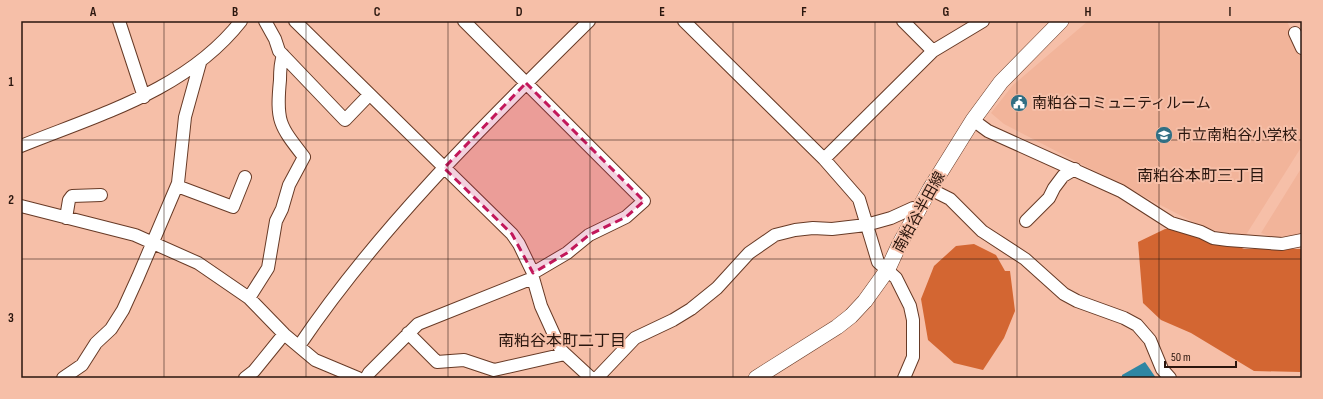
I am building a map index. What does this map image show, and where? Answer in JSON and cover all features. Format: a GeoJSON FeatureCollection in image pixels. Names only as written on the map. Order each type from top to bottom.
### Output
{"type":"FeatureCollection","features":[{"type":"Feature","properties":{"kind":"main road","name":"南粕谷半田線"},"geometry":{"type":"LineString","coordinates":[[756,378],[823,336],[850,316],[865,301],[888,270],[899,244],[930,189],[973,120],[1001,82],[1061,21]]}},
{"type":"Feature","properties":{"kind":"street"},"geometry":{"type":"LineString","coordinates":[[119,21],[144,97]]}},
{"type":"Feature","properties":{"kind":"street"},"geometry":{"type":"LineString","coordinates":[[21,146],[144,97],[177,79],[200,63],[218,47],[241,21]]}},
{"type":"Feature","properties":{"kind":"street"},"geometry":{"type":"LineString","coordinates":[[265,21],[275,39],[279,51],[345,120],[369,95]]}},
{"type":"Feature","properties":{"kind":"street"},"geometry":{"type":"LineString","coordinates":[[295,21],[512,234],[519,244],[533,275],[542,306],[559,345],[565,354],[591,378]]}},
{"type":"Feature","properties":{"kind":"street"},"geometry":{"type":"LineString","coordinates":[[366,378],[418,324],[533,275],[567,253],[589,235],[626,217],[644,201],[464,21]]}},
{"type":"Feature","properties":{"kind":"street"},"geometry":{"type":"LineString","coordinates":[[299,346],[340,287],[444,168],[526,83],[589,21]]}},
{"type":"Feature","properties":{"kind":"street"},"geometry":{"type":"LineString","coordinates":[[684,21],[824,159],[859,198],[878,262],[896,278],[906,295],[913,320],[912,357],[904,378]]}},
{"type":"Feature","properties":{"kind":"street"},"geometry":{"type":"LineString","coordinates":[[903,21],[933,51]]}},
{"type":"Feature","properties":{"kind":"street"},"geometry":{"type":"LineString","coordinates":[[824,159],[933,51],[983,21]]}},
{"type":"Feature","properties":{"kind":"street"},"geometry":{"type":"LineString","coordinates":[[1295,34],[1302,48]]}},
{"type":"Feature","properties":{"kind":"street"},"geometry":{"type":"LineString","coordinates":[[249,298],[268,268],[276,221],[282,208],[289,185],[304,158],[283,128],[277,112],[280,65],[283,55]]}},
{"type":"Feature","properties":{"kind":"street"},"geometry":{"type":"LineString","coordinates":[[63,378],[82,365],[96,343],[111,329],[123,310],[153,242],[177,186],[185,117],[200,63]]}},
{"type":"Feature","properties":{"kind":"street"},"geometry":{"type":"LineString","coordinates":[[973,120],[988,131],[1075,169],[1135,199],[1171,223],[1201,232],[1213,238],[1228,240],[1282,244],[1302,240]]}},
{"type":"Feature","properties":{"kind":"street"},"geometry":{"type":"LineString","coordinates":[[1026,221],[1049,198],[1063,176],[1075,169]]}},
{"type":"Feature","properties":{"kind":"street"},"geometry":{"type":"LineString","coordinates":[[177,186],[233,207],[245,178]]}},
{"type":"Feature","properties":{"kind":"street"},"geometry":{"type":"LineString","coordinates":[[930,189],[950,199],[982,231],[1025,259],[1064,294],[1077,301],[1124,318],[1137,326],[1150,340],[1162,369],[1170,378]]}},
{"type":"Feature","properties":{"kind":"street"},"geometry":{"type":"LineString","coordinates":[[66,218],[72,196],[101,194]]}},
{"type":"Feature","properties":{"kind":"street"},"geometry":{"type":"LineString","coordinates":[[21,206],[135,236],[153,242],[198,263],[249,298],[284,334],[315,360],[358,378]]}},
{"type":"Feature","properties":{"kind":"street"},"geometry":{"type":"LineString","coordinates":[[597,378],[634,338],[673,320],[691,309],[717,288],[749,253],[775,235],[795,230],[832,229],[866,225],[891,218],[913,208],[919,210]]}},
{"type":"Feature","properties":{"kind":"street"},"geometry":{"type":"LineString","coordinates":[[408,333],[437,362],[464,360],[494,370],[565,354]]}},
{"type":"Feature","properties":{"kind":"street"},"geometry":{"type":"LineString","coordinates":[[245,378],[254,371],[284,334]]}},
{"type":"Feature","properties":{"kind":"highlighted area"},"geometry":{"type":"Polygon","coordinates":[[[526,83],[644,201],[626,217],[589,235],[567,253],[533,273],[512,234],[444,168],[526,83]]]}},
{"type":"Feature","properties":{"kind":"shaded area","name":"市立南粕谷小学校"},"geometry":{"type":"Polygon","coordinates":[[[1088,21],[1287,21],[1302,56],[1302,146],[1244,238],[1203,227],[1004,124],[991,113],[1013,85],[1088,21]]]}},
{"type":"Feature","properties":{"kind":"shaded area"},"geometry":{"type":"Polygon","coordinates":[[[1302,167],[1302,242],[1283,241],[1261,233],[1302,167]]]}},
{"type":"Feature","properties":{"kind":"shaded area"},"geometry":{"type":"Polygon","coordinates":[[[1165,229],[1200,229],[1244,249],[1302,249],[1302,367],[1300,372],[1254,371],[1191,333],[1161,320],[1143,303],[1138,242],[1165,229]]]}},
{"type":"Feature","properties":{"kind":"shaded area"},"geometry":{"type":"Polygon","coordinates":[[[974,244],[996,255],[1005,271],[1010,271],[1015,311],[1004,338],[983,370],[954,363],[928,340],[921,299],[934,266],[956,246],[974,244]]]}},
{"type":"Feature","properties":{"kind":"water"},"geometry":{"type":"Polygon","coordinates":[[[1145,362],[1156,378],[1122,378],[1122,375],[1145,362]]]}},
{"type":"Feature","properties":{"kind":"place","name":"南粕谷コミュニティルーム"},"geometry":{"type":"Point","coordinates":[1019,103]}},
{"type":"Feature","properties":{"kind":"place","name":"市立南粕谷小学校"},"geometry":{"type":"Point","coordinates":[1164,135]}},
{"type":"Feature","properties":{"kind":"district","name":"南粕谷本町三丁目"},"geometry":{"type":"Point","coordinates":[1201,175]}},
{"type":"Feature","properties":{"kind":"district","name":"南粕谷本町二丁目"},"geometry":{"type":"Point","coordinates":[562,340]}}]}
